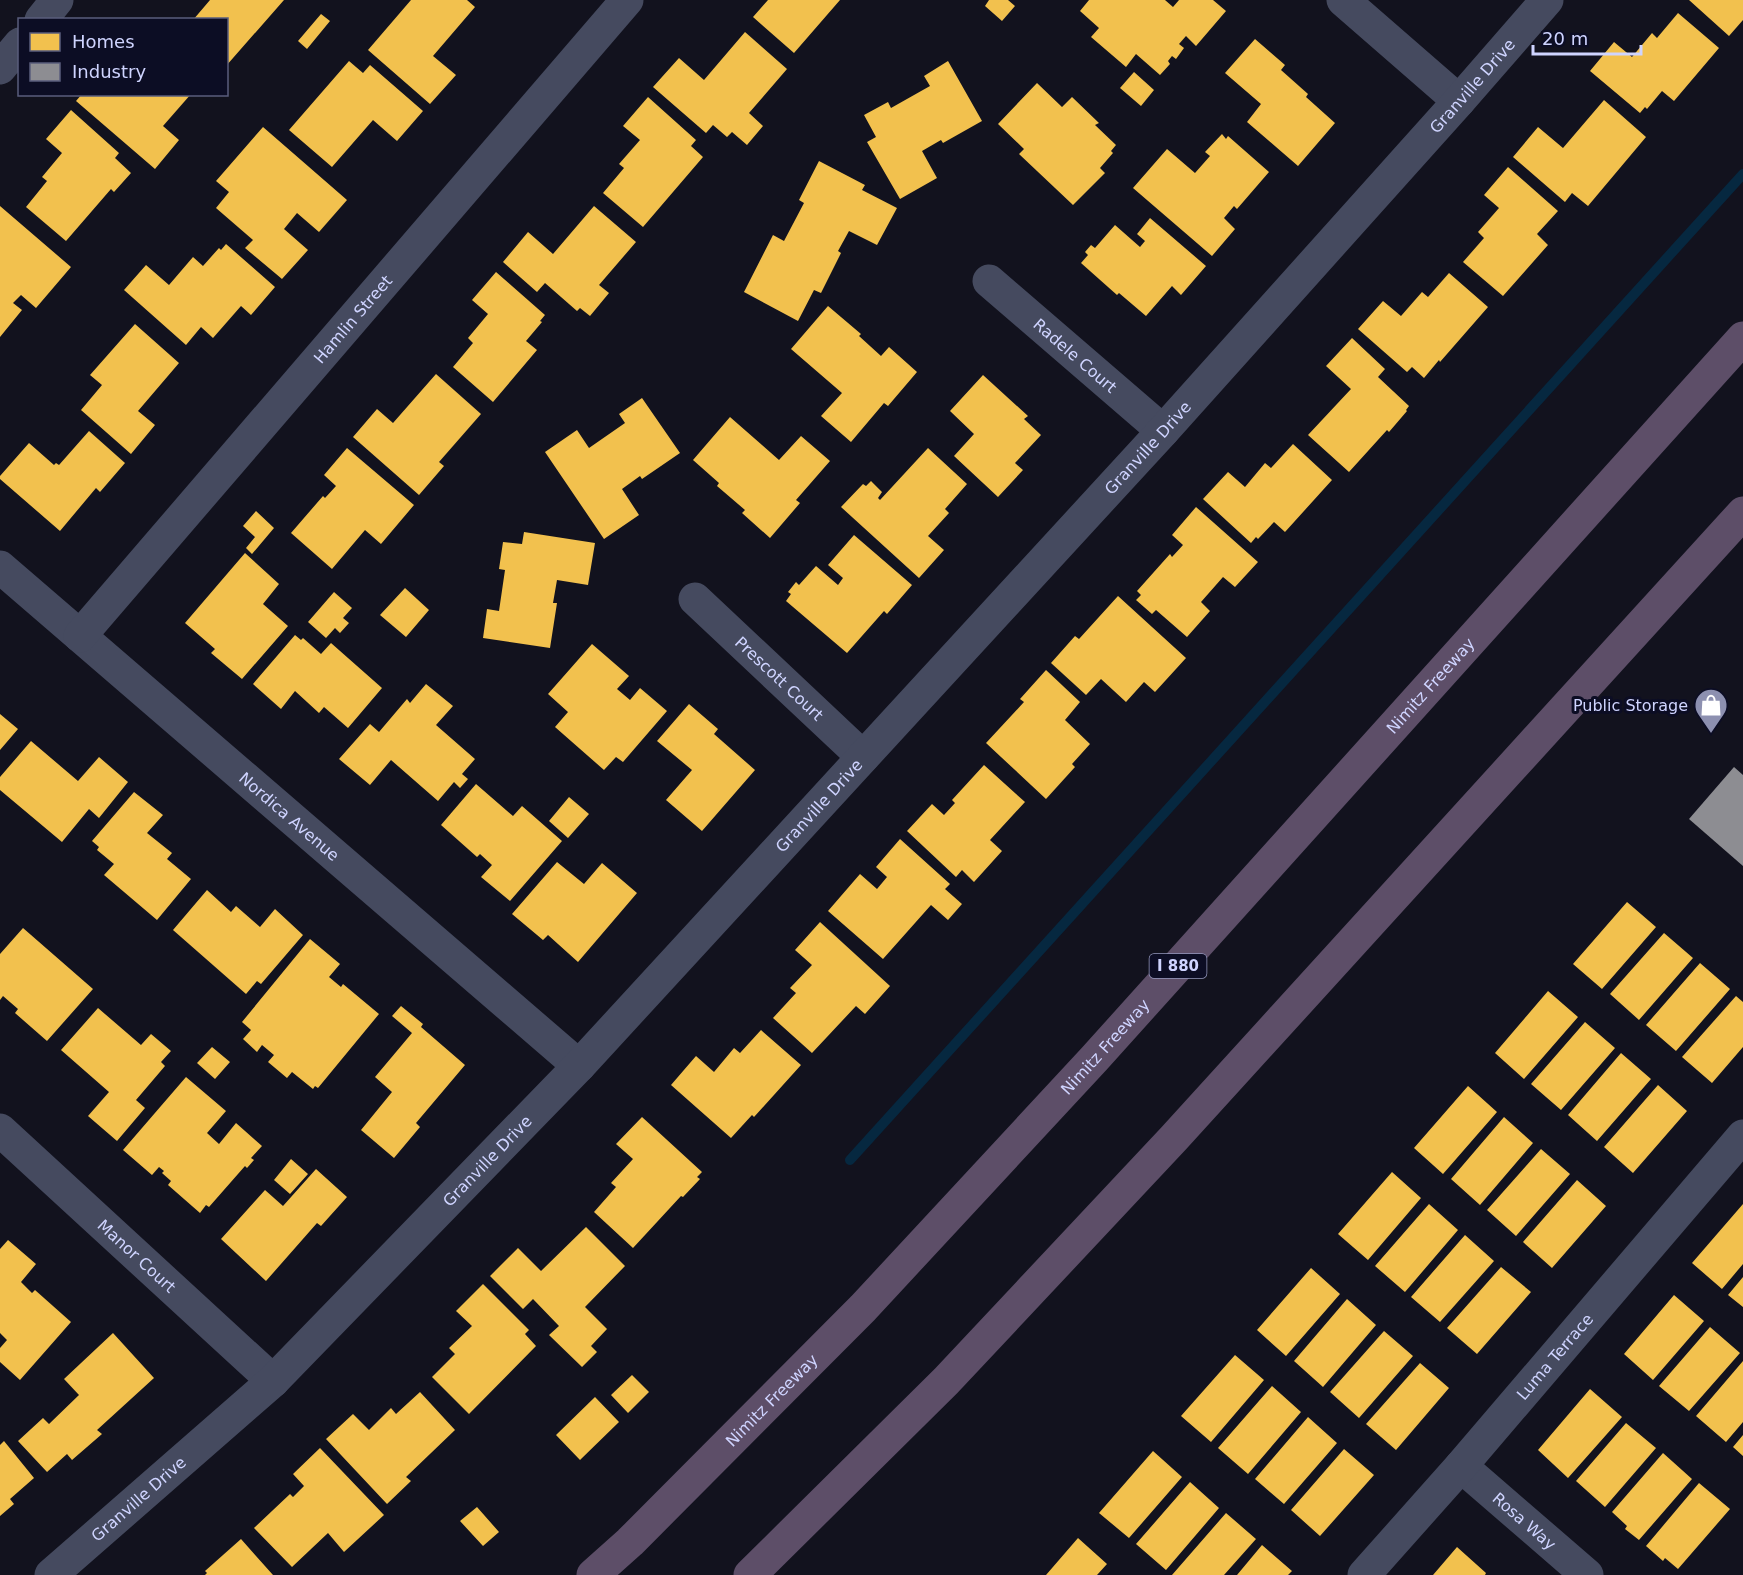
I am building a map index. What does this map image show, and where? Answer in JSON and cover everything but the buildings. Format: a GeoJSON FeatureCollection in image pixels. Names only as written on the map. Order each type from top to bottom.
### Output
{"type":"FeatureCollection","features":[{"type":"Feature","properties":{"kind":"highway","name":"Nimitz Freeway"},"geometry":{"type":"LineString","coordinates":[[593,1575],[630,1542],[863,1308],[1094,1059],[1743,338]]}},
{"type":"Feature","properties":{"kind":"highway"},"geometry":{"type":"LineString","coordinates":[[750,1575],[946,1380],[1166,1146],[1743,513]]}},
{"type":"Feature","properties":{"kind":"street"},"geometry":{"type":"LineString","coordinates":[[42,18],[57,0]]}},
{"type":"Feature","properties":{"kind":"street","name":"Hamlin Street"},"geometry":{"type":"LineString","coordinates":[[80,636],[627,0]]}},
{"type":"Feature","properties":{"kind":"street"},"geometry":{"type":"LineString","coordinates":[[1343,0],[1459,101]]}},
{"type":"Feature","properties":{"kind":"street","name":"Granville Drive"},"geometry":{"type":"LineString","coordinates":[[51,1575],[273,1381],[579,1066],[1163,431],[1547,0]]}},
{"type":"Feature","properties":{"kind":"street"},"geometry":{"type":"LineString","coordinates":[[0,68],[18,46]]}},
{"type":"Feature","properties":{"kind":"street","name":"Radele Court"},"geometry":{"type":"LineString","coordinates":[[989,281],[1163,431]]}},
{"type":"Feature","properties":{"kind":"street","name":"Nordica Avenue"},"geometry":{"type":"LineString","coordinates":[[0,567],[579,1066]]}},
{"type":"Feature","properties":{"kind":"street","name":"Prescott Court"},"geometry":{"type":"LineString","coordinates":[[694,599],[863,757]]}},
{"type":"Feature","properties":{"kind":"street","name":"Manor Court"},"geometry":{"type":"LineString","coordinates":[[0,1131],[273,1381]]}},
{"type":"Feature","properties":{"kind":"street","name":"Luma Terrace"},"geometry":{"type":"LineString","coordinates":[[1364,1575],[1461,1466],[1743,1136]]}},
{"type":"Feature","properties":{"kind":"street","name":"Rosa Way"},"geometry":{"type":"LineString","coordinates":[[1461,1466],[1587,1575]]}},
{"type":"Feature","properties":{"kind":"waterway"},"geometry":{"type":"LineString","coordinates":[[850,1160],[1743,174]]}},
{"type":"Feature","properties":{"kind":"place","name":"Public Storage"},"geometry":{"type":"Point","coordinates":[1711,734]}}]}
